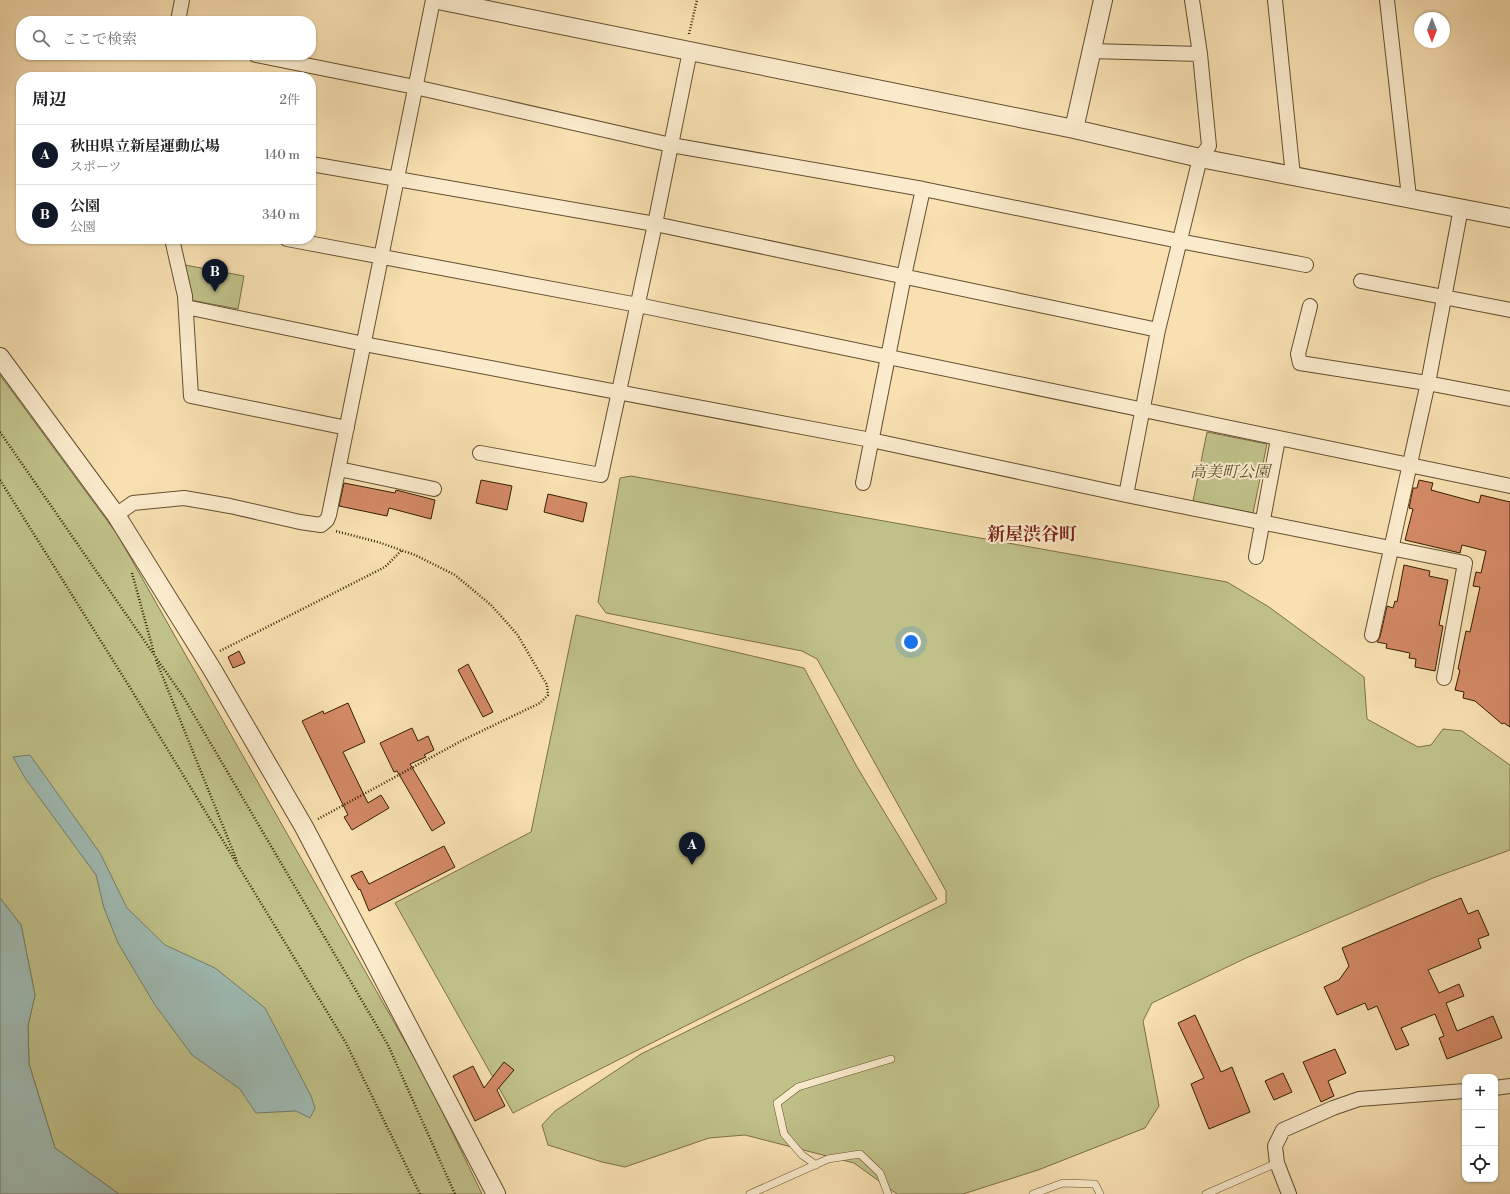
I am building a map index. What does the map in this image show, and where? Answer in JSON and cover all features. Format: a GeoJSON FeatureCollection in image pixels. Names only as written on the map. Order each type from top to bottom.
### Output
{"type":"FeatureCollection","features":[{"type":"Feature","properties":{"kind":"street"},"geometry":{"type":"LineString","coordinates":[[179,16],[182,0]]}},
{"type":"Feature","properties":{"kind":"street"},"geometry":{"type":"LineString","coordinates":[[116,515],[133,504],[184,498],[230,506],[300,522],[321,525],[327,520],[339,469],[433,0]]}},
{"type":"Feature","properties":{"kind":"street"},"geometry":{"type":"LineString","coordinates":[[438,0],[1074,129],[1200,158],[1510,218]]}},
{"type":"Feature","properties":{"kind":"street"},"geometry":{"type":"LineString","coordinates":[[1074,129],[1103,0]]}},
{"type":"Feature","properties":{"kind":"street"},"geometry":{"type":"LineString","coordinates":[[1126,495],[1158,330],[1200,158],[1209,146],[1200,54],[1192,0]]}},
{"type":"Feature","properties":{"kind":"street"},"geometry":{"type":"LineString","coordinates":[[1275,0],[1293,176]]}},
{"type":"Feature","properties":{"kind":"street"},"geometry":{"type":"LineString","coordinates":[[1387,0],[1409,198]]}},
{"type":"Feature","properties":{"kind":"street"},"geometry":{"type":"LineString","coordinates":[[480,453],[601,476],[656,224],[688,51]]}},
{"type":"Feature","properties":{"kind":"street"},"geometry":{"type":"LineString","coordinates":[[1092,51],[1200,54]]}},
{"type":"Feature","properties":{"kind":"street"},"geometry":{"type":"LineString","coordinates":[[281,60],[416,87],[671,145],[923,189],[1179,242],[1306,265]]}},
{"type":"Feature","properties":{"kind":"street"},"geometry":{"type":"LineString","coordinates":[[316,165],[656,224],[1158,330]]}},
{"type":"Feature","properties":{"kind":"street"},"geometry":{"type":"LineString","coordinates":[[863,483],[887,357],[923,189]]}},
{"type":"Feature","properties":{"kind":"street"},"geometry":{"type":"LineString","coordinates":[[1372,635],[1427,383],[1461,208]]}},
{"type":"Feature","properties":{"kind":"street"},"geometry":{"type":"LineString","coordinates":[[173,244],[183,283],[186,307],[191,396],[347,428]]}},
{"type":"Feature","properties":{"kind":"street"},"geometry":{"type":"LineString","coordinates":[[313,244],[638,305],[1510,486]]}},
{"type":"Feature","properties":{"kind":"street"},"geometry":{"type":"LineString","coordinates":[[1361,281],[1510,310]]}},
{"type":"Feature","properties":{"kind":"street"},"geometry":{"type":"LineString","coordinates":[[1310,306],[1298,354],[1300,362],[1427,383],[1510,399]]}},
{"type":"Feature","properties":{"kind":"street"},"geometry":{"type":"LineString","coordinates":[[186,307],[364,344],[871,440],[1126,495],[1465,563],[1444,678]]}},
{"type":"Feature","properties":{"kind":"street"},"geometry":{"type":"LineString","coordinates":[[0,358],[116,515],[205,658],[304,826],[496,1194]]}},
{"type":"Feature","properties":{"kind":"street"},"geometry":{"type":"LineString","coordinates":[[1256,557],[1278,439]]}},
{"type":"Feature","properties":{"kind":"street"},"geometry":{"type":"LineString","coordinates":[[339,469],[434,489]]}},
{"type":"Feature","properties":{"kind":"street"},"geometry":{"type":"LineString","coordinates":[[1498,1088],[1510,1086]]}},
{"type":"Feature","properties":{"kind":"street"},"geometry":{"type":"LineString","coordinates":[[1289,1194],[1277,1163],[1275,1146],[1283,1130],[1333,1108],[1359,1099],[1462,1091]]}},
{"type":"Feature","properties":{"kind":"lane"},"geometry":{"type":"LineString","coordinates":[[816,1165],[802,1155],[784,1134],[777,1102],[798,1087],[891,1058]]}},
{"type":"Feature","properties":{"kind":"lane"},"geometry":{"type":"LineString","coordinates":[[750,1194],[828,1159],[860,1154],[880,1173],[888,1194]]}},
{"type":"Feature","properties":{"kind":"lane"},"geometry":{"type":"LineString","coordinates":[[1206,1194],[1277,1163]]}},
{"type":"Feature","properties":{"kind":"lane"},"geometry":{"type":"LineString","coordinates":[[1033,1194],[1063,1183],[1095,1184],[1100,1194]]}},
{"type":"Feature","properties":{"kind":"path"},"geometry":{"type":"LineString","coordinates":[[688,51],[696,0]]}},
{"type":"Feature","properties":{"kind":"path"},"geometry":{"type":"LineString","coordinates":[[0,432],[184,698],[388,1045],[455,1194]]}},
{"type":"Feature","properties":{"kind":"path"},"geometry":{"type":"LineString","coordinates":[[0,480],[129,686],[346,1043],[420,1194]]}},
{"type":"Feature","properties":{"kind":"path"},"geometry":{"type":"LineString","coordinates":[[304,826],[463,740],[540,703],[548,695],[547,685],[517,634],[491,606],[455,575],[402,550],[378,542],[340,534],[331,529],[324,522]]}},
{"type":"Feature","properties":{"kind":"path"},"geometry":{"type":"LineString","coordinates":[[205,658],[385,567],[402,550]]}},
{"type":"Feature","properties":{"kind":"path"},"geometry":{"type":"LineString","coordinates":[[130,567],[154,655],[240,869]]}},
{"type":"Feature","properties":{"kind":"green space"},"geometry":{"type":"Polygon","coordinates":[[[185,265],[244,276],[238,309],[190,300],[185,265]]]}},
{"type":"Feature","properties":{"kind":"green space"},"geometry":{"type":"Polygon","coordinates":[[[0,375],[117,534],[428,1082],[482,1194],[119,1194],[55,1148],[29,1064],[28,1026],[35,995],[21,925],[0,898],[0,375]]]}},
{"type":"Feature","properties":{"kind":"green space","name":"高美町公園"},"geometry":{"type":"Polygon","coordinates":[[[1207,432],[1267,444],[1253,513],[1193,501],[1207,432]]]}},
{"type":"Feature","properties":{"kind":"green space"},"geometry":{"type":"Polygon","coordinates":[[[631,476],[1227,582],[1269,607],[1364,677],[1367,719],[1418,747],[1431,745],[1443,729],[1462,731],[1510,765],[1510,850],[1433,878],[1246,958],[1152,1003],[1143,1021],[1159,1106],[1145,1128],[1038,1170],[963,1194],[897,1194],[854,1163],[745,1135],[709,1138],[625,1167],[602,1162],[548,1145],[542,1125],[555,1111],[641,1054],[946,903],[946,891],[817,659],[802,651],[606,613],[598,602],[620,478],[631,476]]]}},
{"type":"Feature","properties":{"kind":"green space"},"geometry":{"type":"Polygon","coordinates":[[[576,615],[804,668],[857,767],[937,899],[513,1113],[395,903],[531,832],[576,615]]]}},
{"type":"Feature","properties":{"kind":"water"},"geometry":{"type":"Polygon","coordinates":[[[30,755],[100,853],[127,908],[165,945],[215,968],[265,1008],[311,1096],[315,1108],[310,1118],[296,1111],[256,1113],[240,1089],[192,1055],[155,1005],[118,943],[104,908],[96,875],[25,778],[13,757],[30,755]]]}},
{"type":"Feature","properties":{"kind":"water"},"geometry":{"type":"Polygon","coordinates":[[[0,898],[21,925],[35,995],[28,1026],[29,1064],[55,1148],[119,1194],[0,1194],[0,898]]]}},
{"type":"Feature","properties":{"kind":"building"},"geometry":{"type":"Polygon","coordinates":[[[481,480],[512,486],[507,510],[476,503],[481,480]]]}},
{"type":"Feature","properties":{"kind":"building"},"geometry":{"type":"Polygon","coordinates":[[[1419,480],[1433,483],[1431,490],[1479,503],[1481,495],[1510,502],[1510,727],[1504,723],[1502,724],[1475,701],[1463,698],[1464,692],[1455,690],[1460,670],[1458,669],[1466,631],[1470,632],[1480,587],[1473,586],[1476,572],[1481,573],[1486,551],[1462,545],[1460,553],[1405,540],[1413,509],[1409,508],[1413,488],[1417,488],[1419,480]]]}},
{"type":"Feature","properties":{"kind":"building"},"geometry":{"type":"Polygon","coordinates":[[[344,483],[395,493],[396,490],[435,500],[431,519],[389,508],[387,516],[339,506],[344,483]]]}},
{"type":"Feature","properties":{"kind":"building"},"geometry":{"type":"Polygon","coordinates":[[[548,494],[587,503],[583,522],[544,512],[548,494]]]}},
{"type":"Feature","properties":{"kind":"building"},"geometry":{"type":"Polygon","coordinates":[[[1404,565],[1430,571],[1429,576],[1448,580],[1439,625],[1443,626],[1435,671],[1415,667],[1416,659],[1409,658],[1410,653],[1386,648],[1387,644],[1377,642],[1380,637],[1387,606],[1393,608],[1395,601],[1397,602],[1404,565]]]}},
{"type":"Feature","properties":{"kind":"building"},"geometry":{"type":"Polygon","coordinates":[[[239,651],[245,663],[233,668],[228,657],[239,651]]]}},
{"type":"Feature","properties":{"kind":"building"},"geometry":{"type":"Polygon","coordinates":[[[468,664],[493,712],[483,717],[458,670],[468,664]]]}},
{"type":"Feature","properties":{"kind":"building"},"geometry":{"type":"Polygon","coordinates":[[[348,703],[365,742],[343,752],[368,803],[381,795],[389,808],[352,830],[344,817],[348,815],[302,721],[323,711],[324,714],[348,703]]]}},
{"type":"Feature","properties":{"kind":"building"},"geometry":{"type":"Polygon","coordinates":[[[412,728],[418,741],[428,736],[434,750],[424,755],[426,757],[410,764],[445,823],[432,831],[397,771],[394,772],[380,743],[412,728]]]}},
{"type":"Feature","properties":{"kind":"building"},"geometry":{"type":"Polygon","coordinates":[[[444,846],[455,867],[369,911],[360,889],[359,890],[351,876],[362,871],[369,884],[444,846]]]}},
{"type":"Feature","properties":{"kind":"building"},"geometry":{"type":"Polygon","coordinates":[[[1461,898],[1468,914],[1478,910],[1489,935],[1478,939],[1481,948],[1428,970],[1439,993],[1459,984],[1464,996],[1446,1003],[1457,1031],[1493,1016],[1502,1038],[1447,1059],[1439,1038],[1444,1036],[1435,1014],[1401,1028],[1409,1045],[1396,1050],[1377,1006],[1368,1010],[1365,1003],[1337,1015],[1324,987],[1339,980],[1349,966],[1342,948],[1461,898]]]}},
{"type":"Feature","properties":{"kind":"building"},"geometry":{"type":"Polygon","coordinates":[[[1195,1015],[1221,1072],[1232,1067],[1250,1112],[1209,1129],[1191,1084],[1204,1078],[1178,1023],[1195,1015]]]}},
{"type":"Feature","properties":{"kind":"building"},"geometry":{"type":"Polygon","coordinates":[[[1335,1049],[1346,1073],[1328,1081],[1334,1096],[1321,1102],[1303,1062],[1335,1049]]]}},
{"type":"Feature","properties":{"kind":"building"},"geometry":{"type":"Polygon","coordinates":[[[504,1062],[514,1070],[497,1090],[505,1106],[475,1121],[453,1076],[473,1066],[484,1088],[504,1062]]]}},
{"type":"Feature","properties":{"kind":"building"},"geometry":{"type":"Polygon","coordinates":[[[1283,1073],[1292,1092],[1274,1100],[1265,1081],[1283,1073]]]}},
{"type":"Feature","properties":{"kind":"place","name":"公園"},"geometry":{"type":"Point","coordinates":[215,292]}},
{"type":"Feature","properties":{"kind":"place","name":"秋田県立新屋運動広場"},"geometry":{"type":"Point","coordinates":[692,865]}},
{"type":"Feature","properties":{"kind":"district","name":"新屋渋谷町"},"geometry":{"type":"Point","coordinates":[1032,534]}}]}
